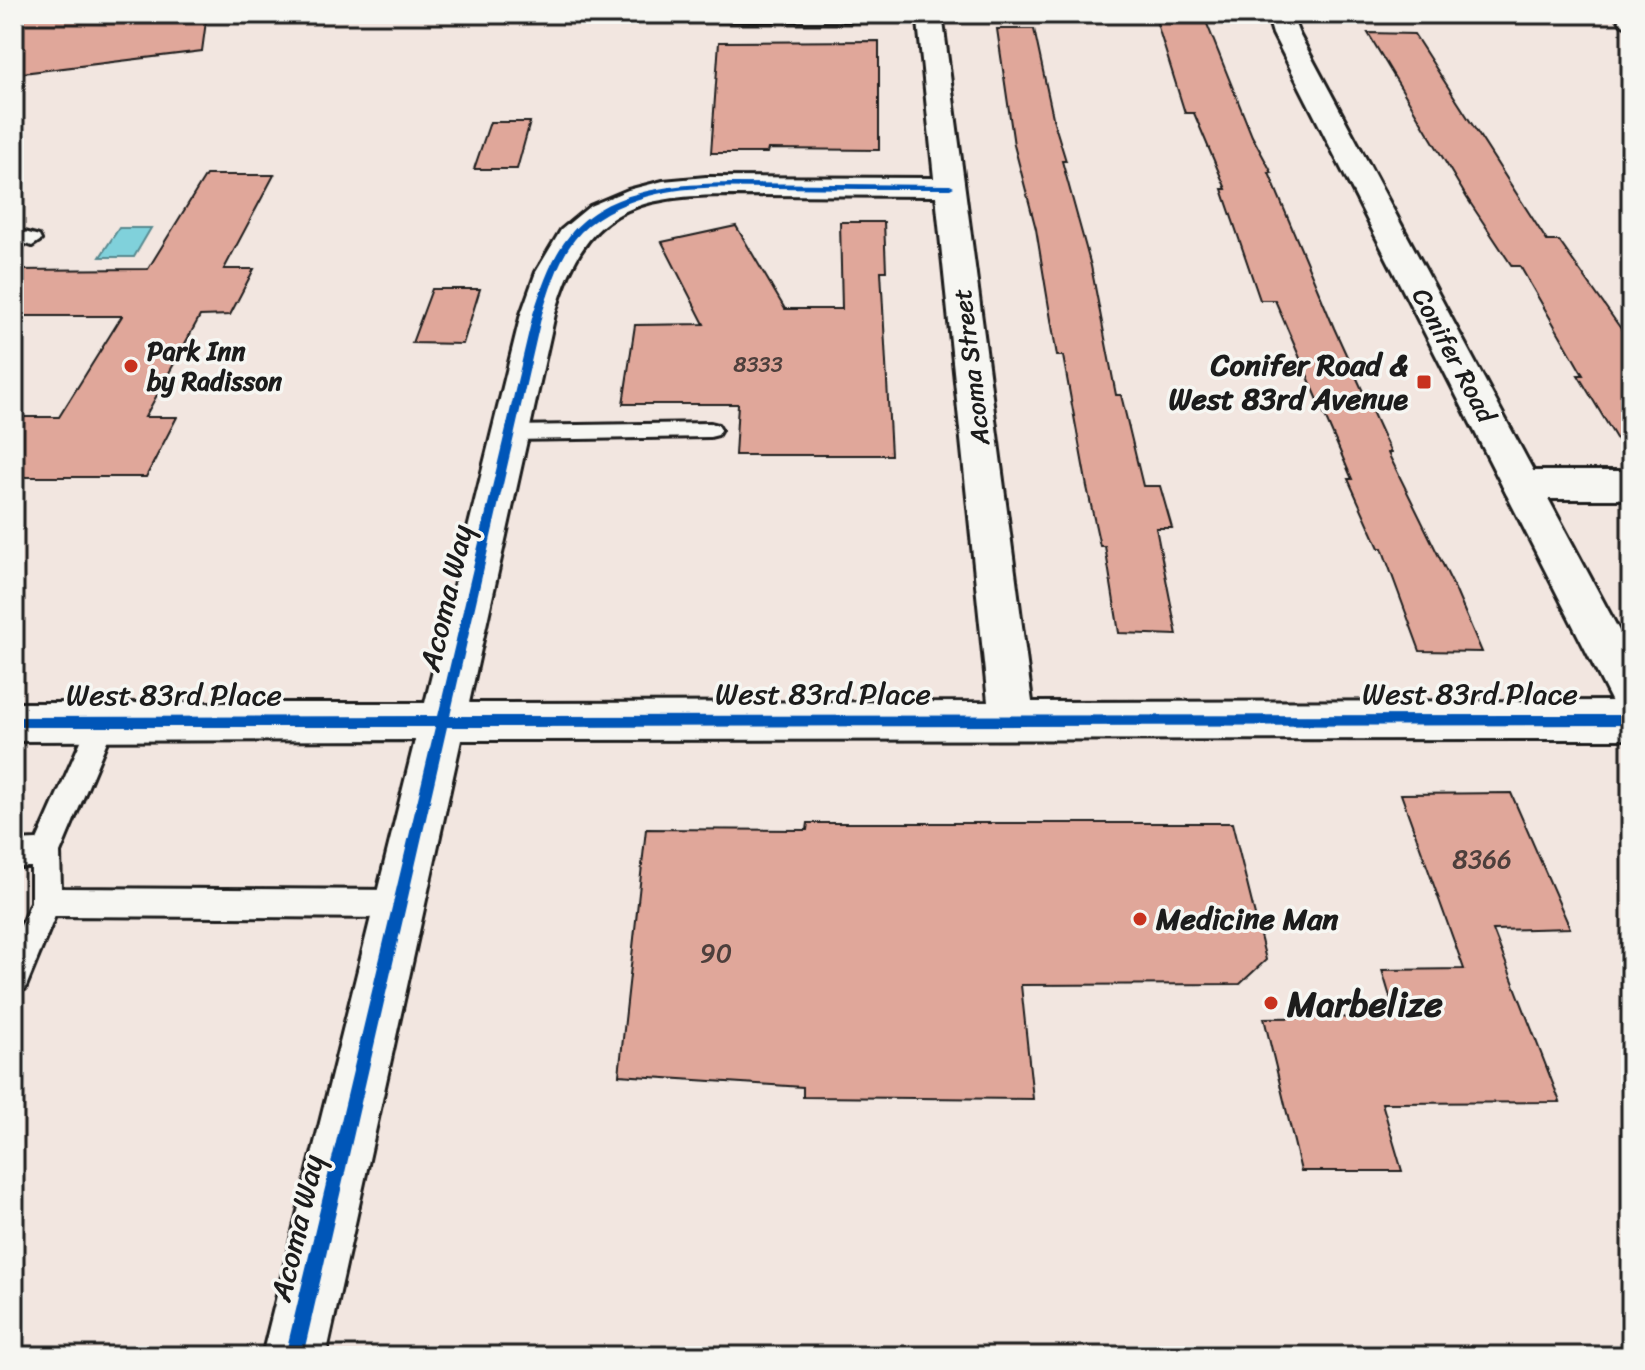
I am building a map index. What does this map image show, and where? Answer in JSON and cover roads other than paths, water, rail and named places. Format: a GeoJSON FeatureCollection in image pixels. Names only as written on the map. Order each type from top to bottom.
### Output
{"type":"FeatureCollection","features":[{"type":"Feature","properties":{"kind":"street"},"geometry":{"type":"LineString","coordinates":[[720,14],[930,14]]}},
{"type":"Feature","properties":{"kind":"street","name":"Acoma Street"},"geometry":{"type":"LineString","coordinates":[[930,14],[1012,720]]}},
{"type":"Feature","properties":{"kind":"street","name":"Conifer Road"},"geometry":{"type":"LineString","coordinates":[[1279,14],[1286,34],[1631,695]]}},
{"type":"Feature","properties":{"kind":"street"},"geometry":{"type":"LineString","coordinates":[[1627,14],[1631,20]]}},
{"type":"Feature","properties":{"kind":"street","name":"Acoma Way"},"geometry":{"type":"LineString","coordinates":[[294,1356],[511,433],[551,275],[574,234],[601,214],[642,195],[687,187],[950,187]]}},
{"type":"Feature","properties":{"kind":"street"},"geometry":{"type":"LineString","coordinates":[[1521,485],[1631,485]]}},
{"type":"Feature","properties":{"kind":"street","name":"West 83rd Place"},"geometry":{"type":"LineString","coordinates":[[14,722],[1631,720]]}},
{"type":"Feature","properties":{"kind":"lane"},"geometry":{"type":"LineString","coordinates":[[511,433],[710,430]]}},
{"type":"Feature","properties":{"kind":"lane"},"geometry":{"type":"LineString","coordinates":[[18,960],[46,902],[46,853],[102,722]]}},
{"type":"Feature","properties":{"kind":"lane"},"geometry":{"type":"LineString","coordinates":[[14,854],[46,853]]}},
{"type":"Feature","properties":{"kind":"lane"},"geometry":{"type":"LineString","coordinates":[[46,902],[400,904]]}},
{"type":"Feature","properties":{"kind":"water"},"geometry":{"type":"Polygon","coordinates":[[[119,228],[151,228],[134,257],[100,257],[119,228]]]}},
{"type":"Feature","properties":{"kind":"place","name":"Park Inn by Radisson"},"geometry":{"type":"Point","coordinates":[131,366]}},
{"type":"Feature","properties":{"kind":"place","name":"Conifer Road & West 83rd Avenue"},"geometry":{"type":"Point","coordinates":[1424,382]}},
{"type":"Feature","properties":{"kind":"place","name":"Medicine Man"},"geometry":{"type":"Point","coordinates":[1140,919]}},
{"type":"Feature","properties":{"kind":"place","name":"Marbelize"},"geometry":{"type":"Point","coordinates":[1271,1003]}}]}
